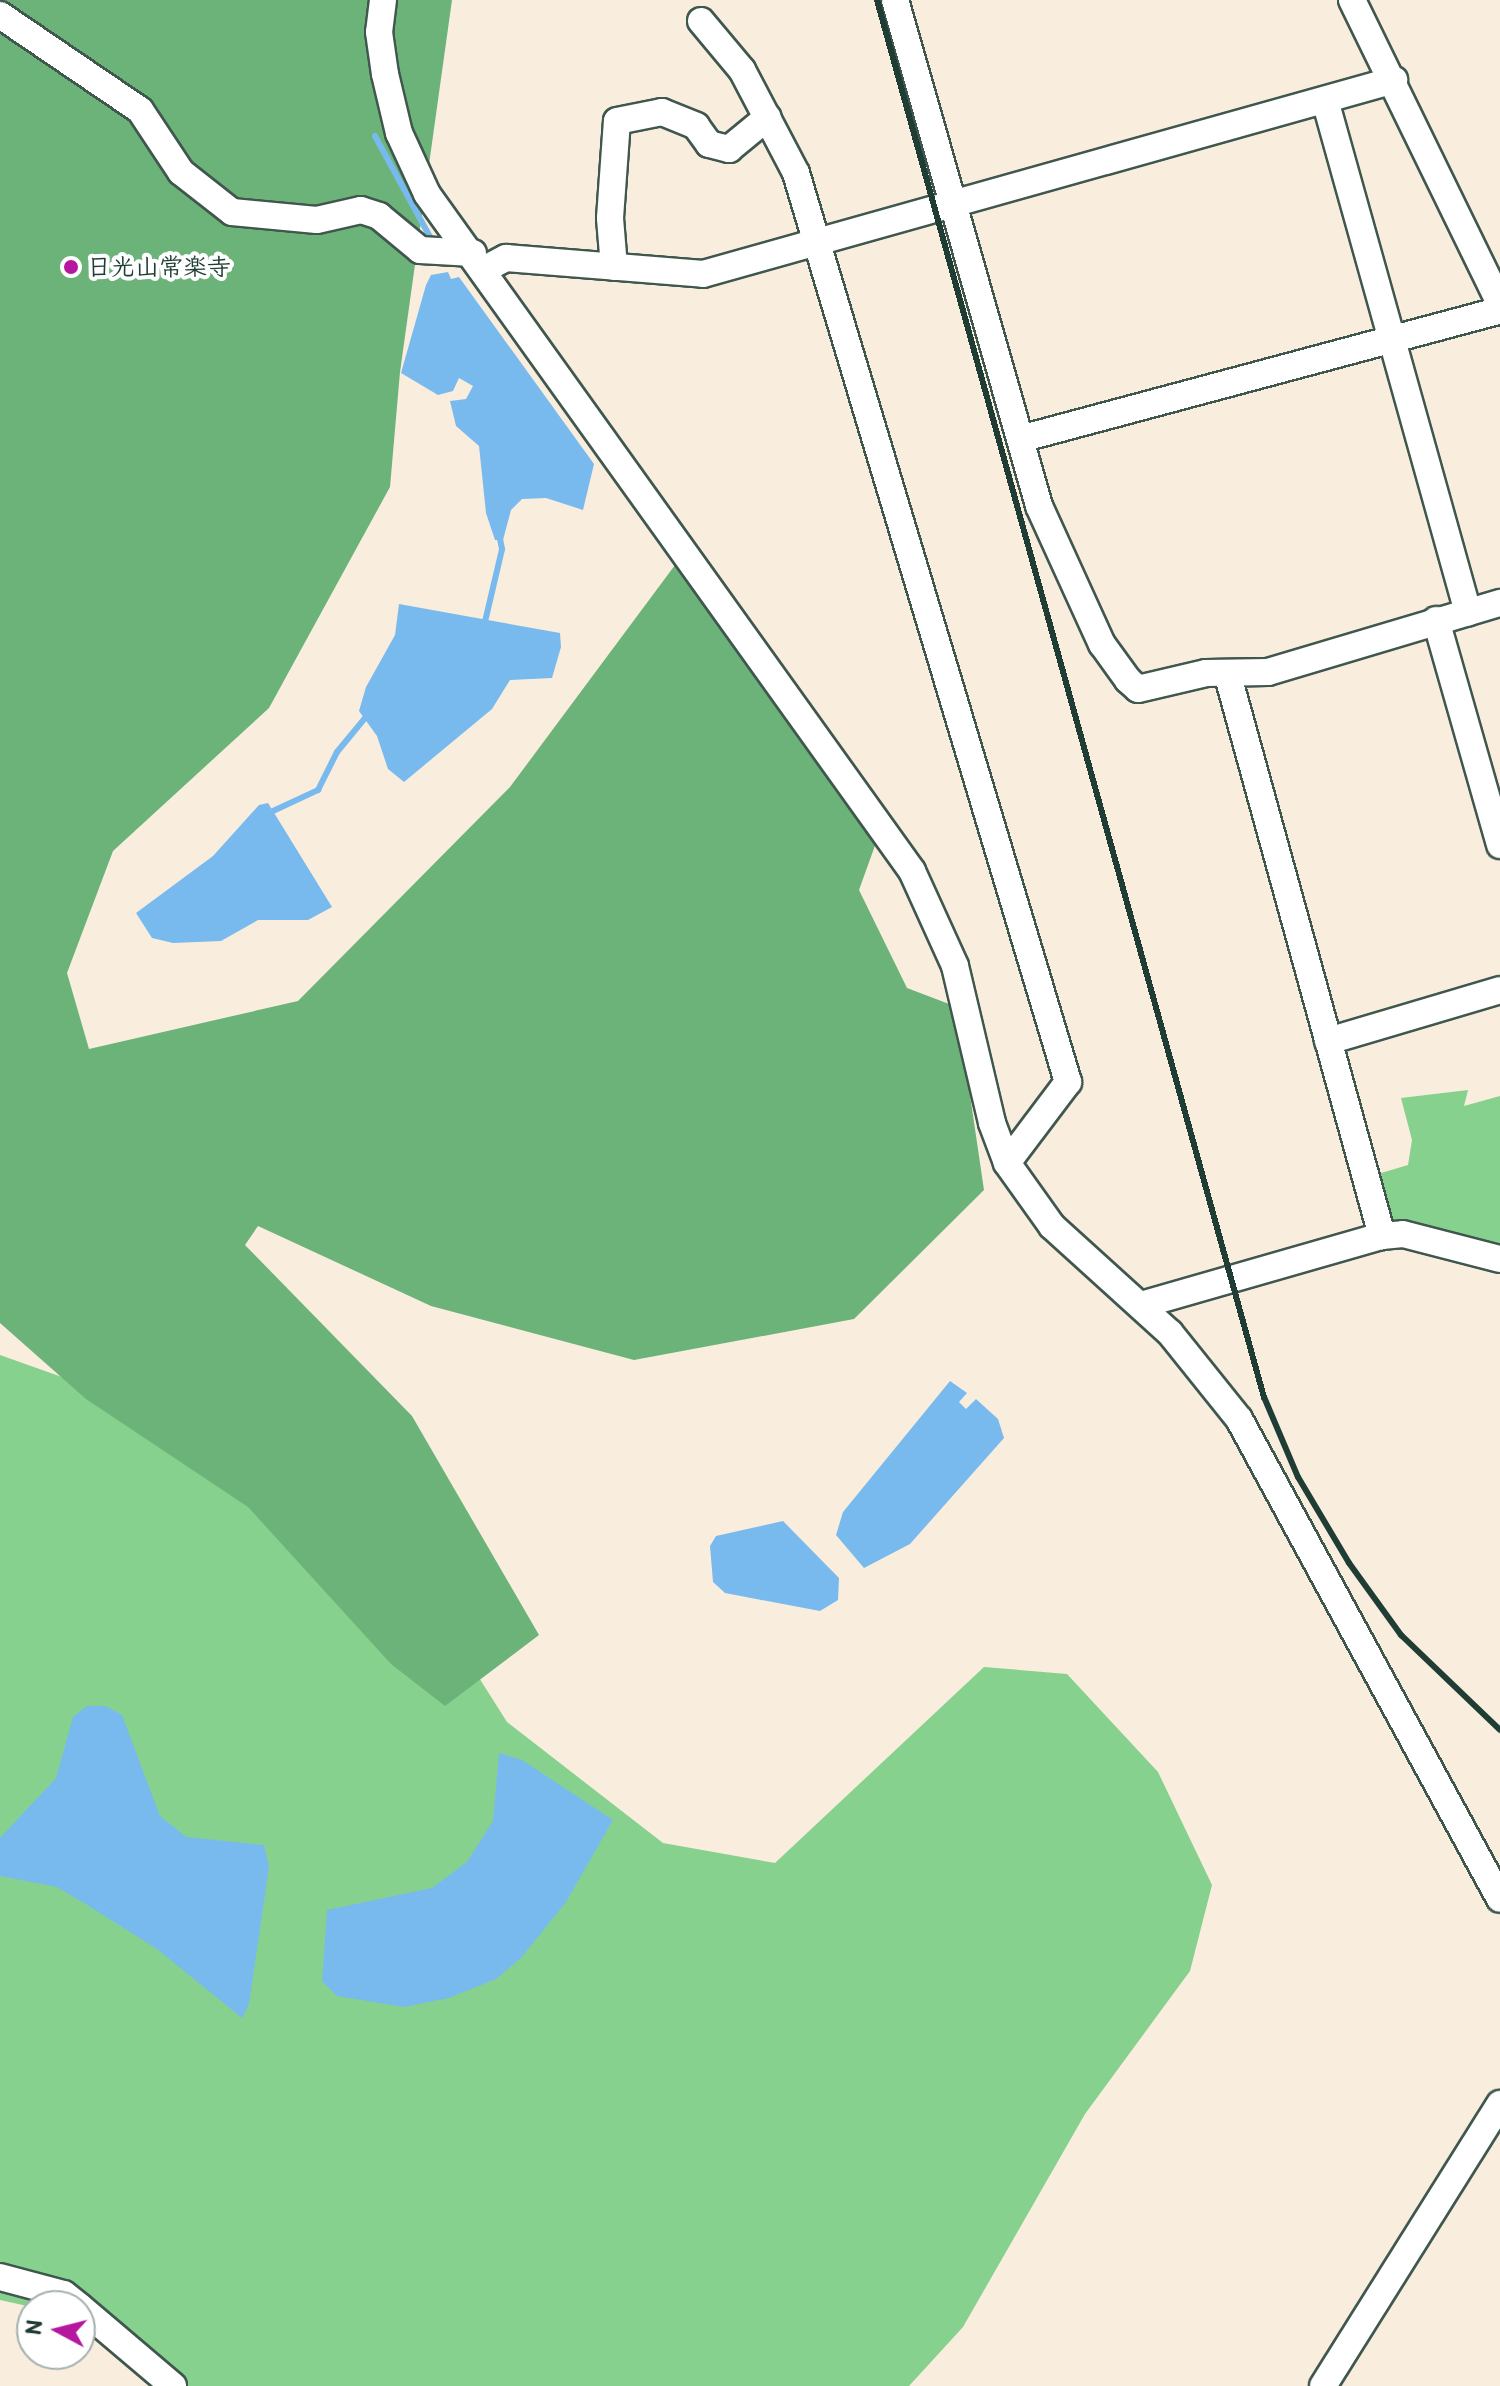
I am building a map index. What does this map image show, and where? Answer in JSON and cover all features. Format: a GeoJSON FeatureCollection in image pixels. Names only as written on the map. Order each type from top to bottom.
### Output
{"type":"FeatureCollection","features":[{"type":"Feature","properties":{"kind":"street"},"geometry":{"type":"LineString","coordinates":[[383,0],[379,32],[399,133],[427,194],[479,261],[912,871],[955,966],[992,1123],[1007,1163],[1052,1226],[1141,1305],[1239,1419],[1500,1899]]}},
{"type":"Feature","properties":{"kind":"street"},"geometry":{"type":"LineString","coordinates":[[895,0],[950,203],[1020,439],[1062,561],[1102,644],[1128,680],[1138,689],[1206,673],[1228,676],[1268,672],[1500,603]]}},
{"type":"Feature","properties":{"kind":"street"},"geometry":{"type":"LineString","coordinates":[[1352,0],[1394,80],[1500,303]]}},
{"type":"Feature","properties":{"kind":"street"},"geometry":{"type":"LineString","coordinates":[[0,15],[140,110],[181,172],[232,212],[317,220],[361,210],[379,216],[420,250],[479,261],[506,258],[703,274],[821,245],[950,203],[1394,80]]}},
{"type":"Feature","properties":{"kind":"street"},"geometry":{"type":"LineString","coordinates":[[701,21],[728,48],[768,117],[796,173],[821,245],[1068,1082],[1007,1163]]}},
{"type":"Feature","properties":{"kind":"street"},"geometry":{"type":"LineString","coordinates":[[1325,100],[1468,612]]}},
{"type":"Feature","properties":{"kind":"street"},"geometry":{"type":"LineString","coordinates":[[614,267],[610,218],[617,121],[662,112],[696,126],[718,149],[729,149],[768,117]]}},
{"type":"Feature","properties":{"kind":"street"},"geometry":{"type":"LineString","coordinates":[[1020,439],[1500,310]]}},
{"type":"Feature","properties":{"kind":"street"},"geometry":{"type":"LineString","coordinates":[[1436,620],[1500,845]]}},
{"type":"Feature","properties":{"kind":"street"},"geometry":{"type":"LineString","coordinates":[[1228,676],[1382,1236]]}},
{"type":"Feature","properties":{"kind":"street"},"geometry":{"type":"LineString","coordinates":[[1328,1041],[1500,990]]}},
{"type":"Feature","properties":{"kind":"street"},"geometry":{"type":"LineString","coordinates":[[1141,1305],[1382,1236],[1403,1234],[1500,1259]]}},
{"type":"Feature","properties":{"kind":"street"},"geometry":{"type":"LineString","coordinates":[[1323,2386],[1500,2104]]}},
{"type":"Feature","properties":{"kind":"street"},"geometry":{"type":"LineString","coordinates":[[0,2277],[49,2290]]}},
{"type":"Feature","properties":{"kind":"street"},"geometry":{"type":"LineString","coordinates":[[96,2321],[173,2386]]}},
{"type":"Feature","properties":{"kind":"green space"},"geometry":{"type":"Polygon","coordinates":[[[0,0],[452,0],[400,372],[390,487],[269,708],[113,851],[67,973],[89,1049],[298,1001],[510,787],[681,557],[877,840],[859,890],[907,988],[957,1007],[984,1190],[854,1319],[634,1360],[431,1306],[258,1226],[245,1245],[412,1416],[539,1635],[445,1706],[391,1664],[248,1507],[86,1399],[0,1323],[0,0]]]}},
{"type":"Feature","properties":{"kind":"green space"},"geometry":{"type":"Polygon","coordinates":[[[1468,1090],[1464,1106],[1500,1096],[1500,1248],[1390,1220],[1371,1176],[1408,1165],[1412,1140],[1401,1098],[1468,1090]]]}},
{"type":"Feature","properties":{"kind":"green space"},"geometry":{"type":"Polygon","coordinates":[[[0,1355],[155,1410],[438,1613],[507,1722],[663,1843],[775,1863],[984,1667],[1067,1674],[1158,1772],[1212,1885],[1190,1971],[1085,2114],[963,2327],[909,2386],[154,2386],[96,2323],[96,2290],[16,2290],[16,2304],[0,2300],[0,1355]]]}},
{"type":"Feature","properties":{"kind":"water"},"geometry":{"type":"Polygon","coordinates":[[[448,272],[451,279],[459,277],[594,464],[583,510],[546,498],[522,499],[511,510],[503,540],[495,540],[486,513],[479,446],[456,426],[450,401],[466,399],[473,386],[459,378],[453,391],[438,395],[401,373],[426,285],[431,275],[448,272]]]}},
{"type":"Feature","properties":{"kind":"water"},"geometry":{"type":"Polygon","coordinates":[[[399,604],[560,633],[561,647],[552,678],[510,680],[492,709],[404,782],[388,769],[377,736],[359,711],[366,687],[395,635],[399,604]]]}},
{"type":"Feature","properties":{"kind":"water"},"geometry":{"type":"Polygon","coordinates":[[[268,803],[332,907],[308,920],[258,920],[221,941],[173,943],[152,938],[136,913],[213,856],[259,805],[268,803]]]}},
{"type":"Feature","properties":{"kind":"water"},"geometry":{"type":"Polygon","coordinates":[[[950,1381],[967,1393],[959,1402],[966,1409],[976,1399],[998,1419],[1004,1438],[910,1544],[864,1568],[836,1535],[843,1512],[950,1381]]]}},
{"type":"Feature","properties":{"kind":"water"},"geometry":{"type":"Polygon","coordinates":[[[783,1521],[839,1578],[838,1600],[820,1611],[725,1593],[713,1582],[710,1546],[716,1536],[783,1521]]]}},
{"type":"Feature","properties":{"kind":"water"},"geometry":{"type":"Polygon","coordinates":[[[87,1706],[106,1706],[122,1715],[160,1816],[186,1837],[264,1845],[269,1867],[249,2004],[242,2018],[157,1949],[57,1887],[0,1876],[0,1838],[56,1778],[73,1717],[87,1706]]]}},
{"type":"Feature","properties":{"kind":"water"},"geometry":{"type":"Polygon","coordinates":[[[499,1753],[522,1760],[613,1820],[566,1902],[521,1958],[496,1979],[449,1998],[404,2007],[337,1996],[322,1981],[327,1910],[432,1888],[467,1862],[493,1821],[499,1753]]]}},
{"type":"Feature","properties":{"kind":"waterway"},"geometry":{"type":"LineString","coordinates":[[375,136],[434,244]]}},
{"type":"Feature","properties":{"kind":"waterway"},"geometry":{"type":"LineString","coordinates":[[484,626],[502,549],[499,533]]}},
{"type":"Feature","properties":{"kind":"waterway"},"geometry":{"type":"LineString","coordinates":[[273,811],[318,790],[337,752],[370,712]]}},
{"type":"Feature","properties":{"kind":"railway"},"geometry":{"type":"LineString","coordinates":[[877,0],[1264,1397],[1298,1477],[1349,1563],[1401,1635],[1500,1730]]}},
{"type":"Feature","properties":{"kind":"place","name":"日光山常楽寺"},"geometry":{"type":"Point","coordinates":[71,267]}}]}
